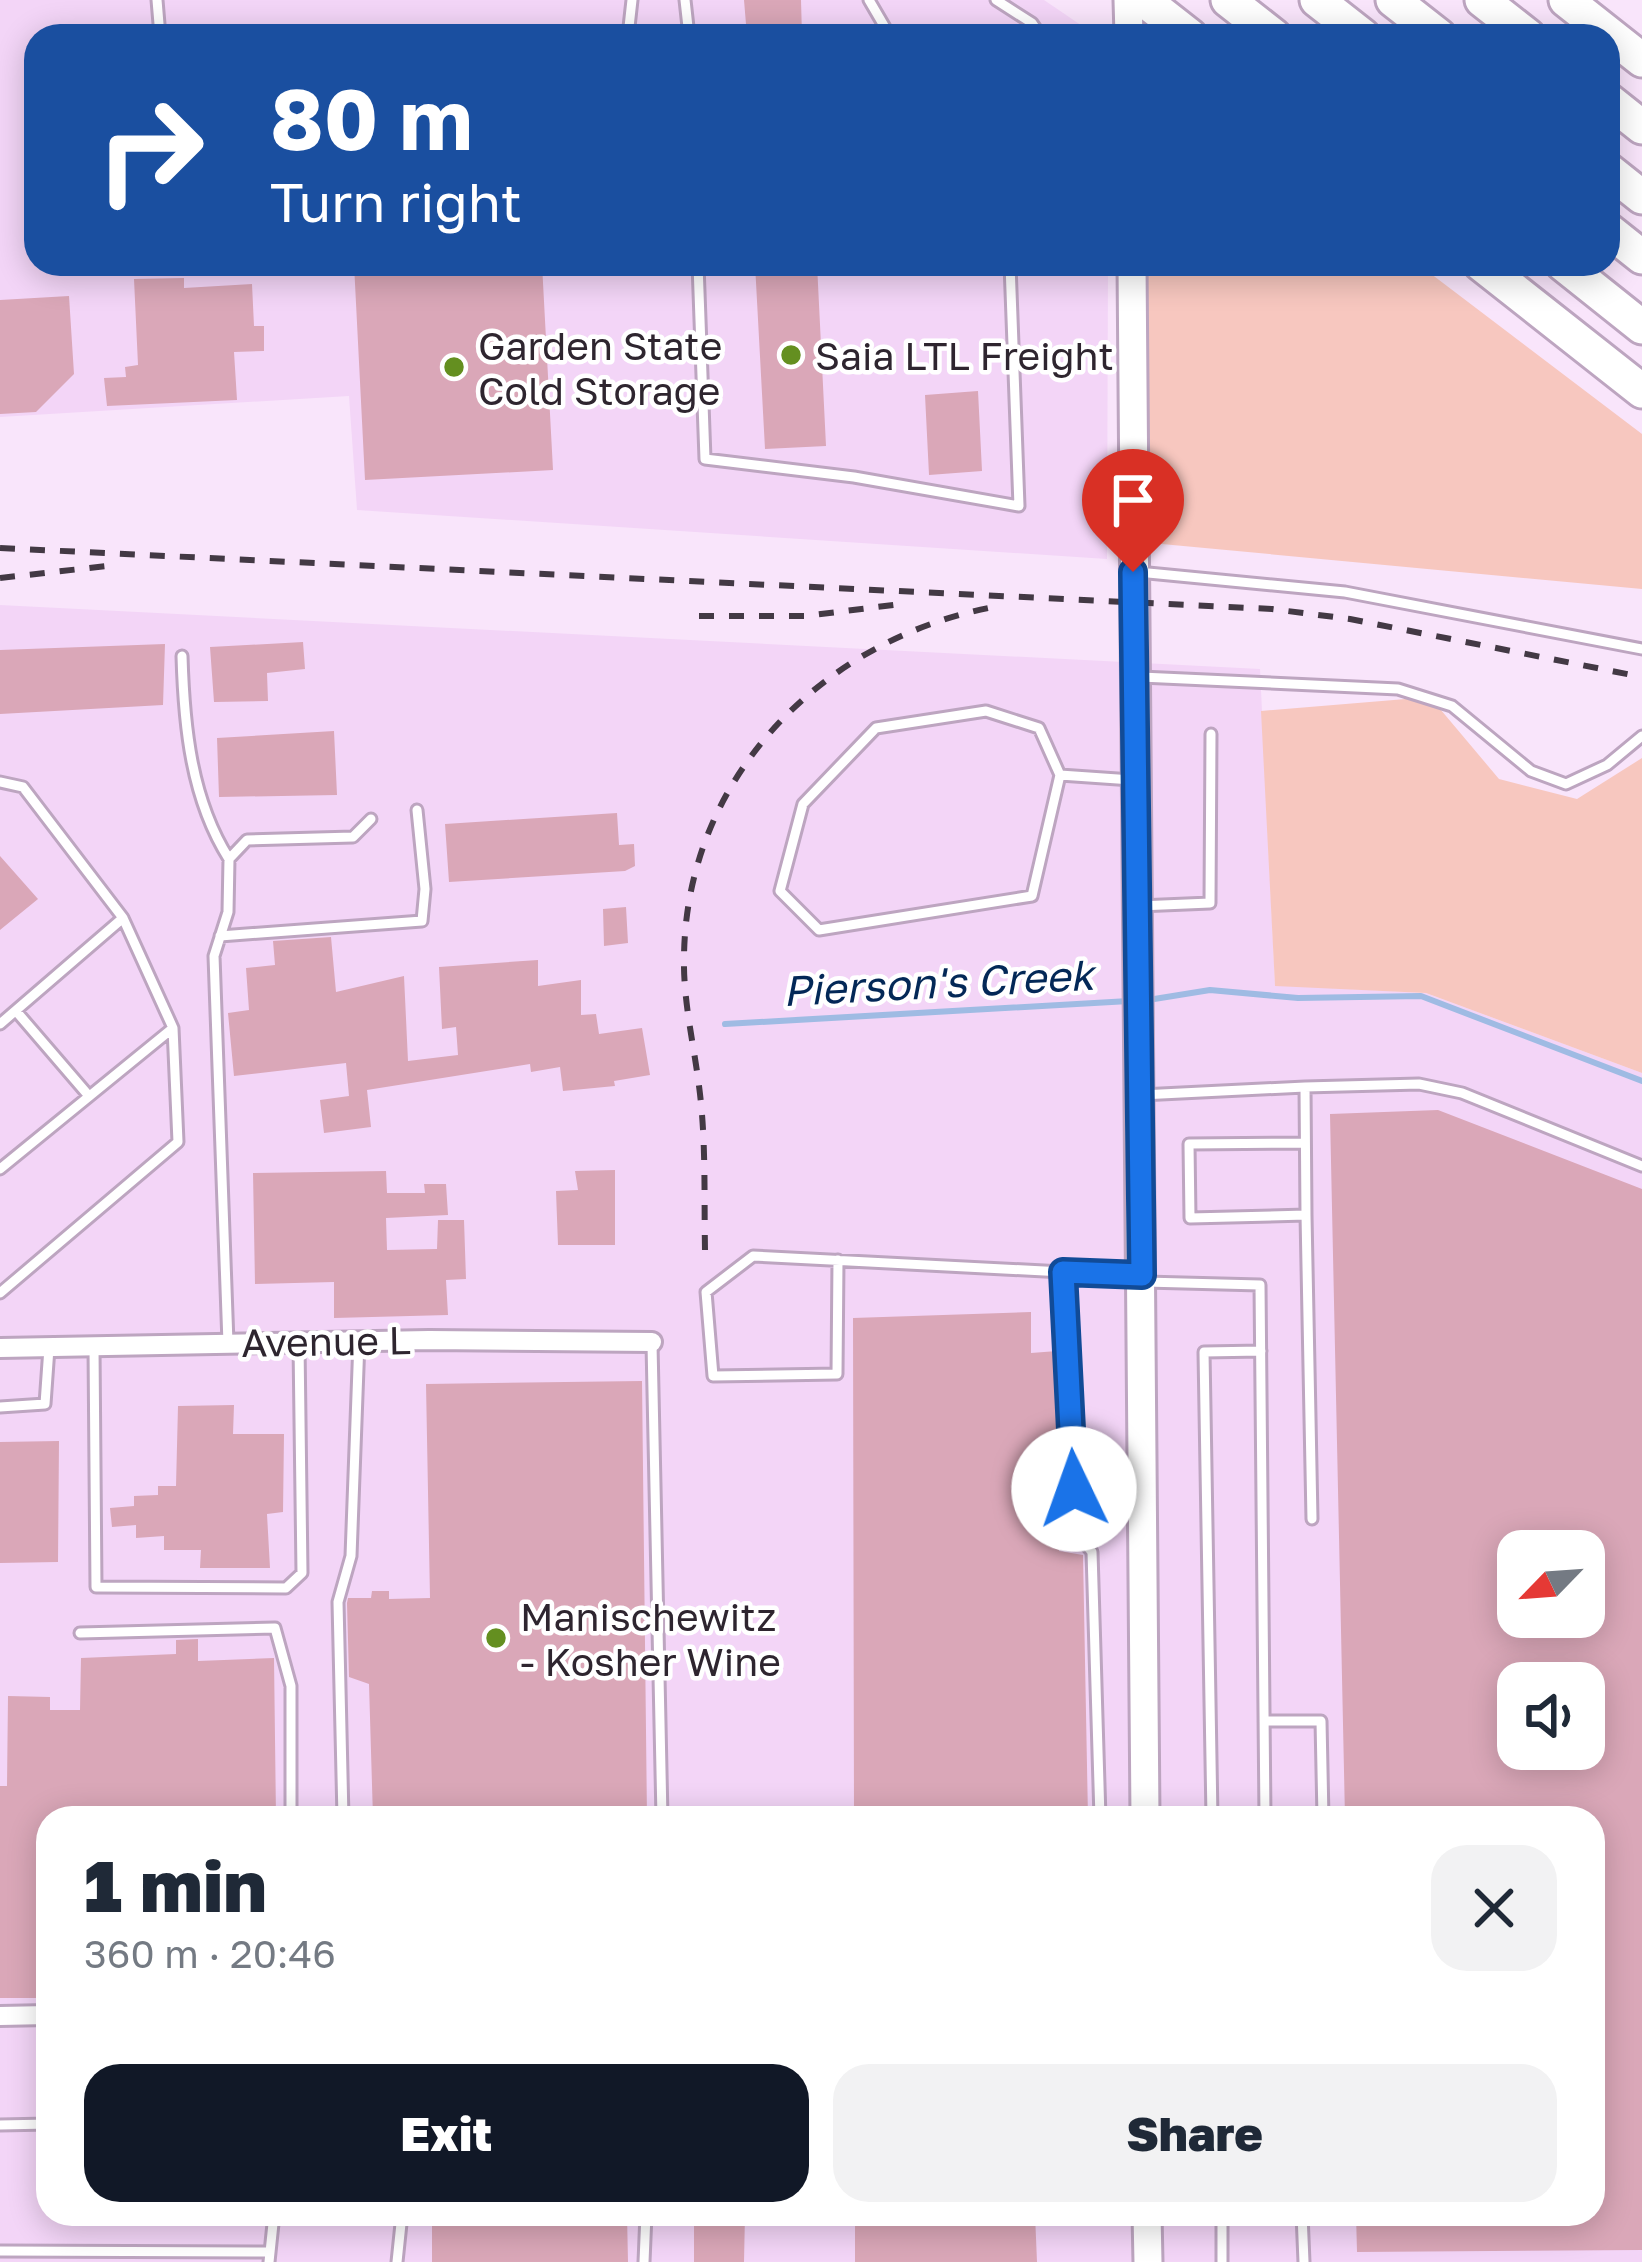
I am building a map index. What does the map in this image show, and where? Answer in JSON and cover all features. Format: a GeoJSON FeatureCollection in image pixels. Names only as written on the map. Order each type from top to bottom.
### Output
{"type":"FeatureCollection","features":[{"type":"Feature","properties":{"kind":"highway"},"geometry":{"type":"LineString","coordinates":[[1144,0],[1175,24]]}},
{"type":"Feature","properties":{"kind":"highway"},"geometry":{"type":"LineString","coordinates":[[1228,0],[1259,24]]}},
{"type":"Feature","properties":{"kind":"highway"},"geometry":{"type":"LineString","coordinates":[[1317,0],[1348,24]]}},
{"type":"Feature","properties":{"kind":"highway"},"geometry":{"type":"LineString","coordinates":[[1393,0],[1424,24]]}},
{"type":"Feature","properties":{"kind":"highway"},"geometry":{"type":"LineString","coordinates":[[1566,0],[1596,24]]}},
{"type":"Feature","properties":{"kind":"highway"},"geometry":{"type":"LineString","coordinates":[[1489,2],[1514,24]]}},
{"type":"Feature","properties":{"kind":"highway"},"geometry":{"type":"LineString","coordinates":[[1496,276],[1642,391]]}},
{"type":"Feature","properties":{"kind":"highway"},"geometry":{"type":"LineString","coordinates":[[1578,276],[1642,327]]}},
{"type":"Feature","properties":{"kind":"street"},"geometry":{"type":"LineString","coordinates":[[1132,276],[1145,1806]]}},
{"type":"Feature","properties":{"kind":"street","name":"Avenue L"},"geometry":{"type":"LineString","coordinates":[[0,1348],[358,1341],[652,1342]]}},
{"type":"Feature","properties":{"kind":"street"},"geometry":{"type":"LineString","coordinates":[[0,2016],[36,2015]]}},
{"type":"Feature","properties":{"kind":"street"},"geometry":{"type":"LineString","coordinates":[[1148,2226],[1148,2262]]}},
{"type":"Feature","properties":{"kind":"lane"},"geometry":{"type":"LineString","coordinates":[[996,0],[1033,24]]}},
{"type":"Feature","properties":{"kind":"lane"},"geometry":{"type":"LineString","coordinates":[[698,276],[705,459],[854,477],[1018,506],[1010,276]]}},
{"type":"Feature","properties":{"kind":"lane"},"geometry":{"type":"LineString","coordinates":[[1133,572],[1345,592],[1642,649]]}},
{"type":"Feature","properties":{"kind":"lane"},"geometry":{"type":"LineString","coordinates":[[182,656],[184,722],[208,825],[229,859],[228,913],[214,956],[228,1343]]}},
{"type":"Feature","properties":{"kind":"lane"},"geometry":{"type":"LineString","coordinates":[[1136,677],[1398,689],[1452,706],[1531,771],[1566,784],[1607,765],[1642,736]]}},
{"type":"Feature","properties":{"kind":"lane"},"geometry":{"type":"LineString","coordinates":[[986,711],[1039,728],[1060,775],[1032,896],[819,930],[780,891],[803,804],[876,728],[986,711]]}},
{"type":"Feature","properties":{"kind":"lane"},"geometry":{"type":"LineString","coordinates":[[1139,906],[1210,903],[1211,734]]}},
{"type":"Feature","properties":{"kind":"lane"},"geometry":{"type":"LineString","coordinates":[[1060,775],[1138,780]]}},
{"type":"Feature","properties":{"kind":"lane"},"geometry":{"type":"LineString","coordinates":[[0,782],[22,788],[123,918],[173,1028],[178,1142],[0,1293]]}},
{"type":"Feature","properties":{"kind":"lane"},"geometry":{"type":"LineString","coordinates":[[220,936],[422,921],[417,810]]}},
{"type":"Feature","properties":{"kind":"lane"},"geometry":{"type":"LineString","coordinates":[[229,859],[247,840],[353,838],[371,819]]}},
{"type":"Feature","properties":{"kind":"lane"},"geometry":{"type":"LineString","coordinates":[[0,1024],[123,918]]}},
{"type":"Feature","properties":{"kind":"lane"},"geometry":{"type":"LineString","coordinates":[[16,1011],[89,1096]]}},
{"type":"Feature","properties":{"kind":"lane"},"geometry":{"type":"LineString","coordinates":[[0,1169],[173,1028]]}},
{"type":"Feature","properties":{"kind":"lane"},"geometry":{"type":"LineString","coordinates":[[1141,1095],[1419,1084],[1462,1093],[1642,1166]]}},
{"type":"Feature","properties":{"kind":"lane"},"geometry":{"type":"LineString","coordinates":[[1305,1088],[1312,1519]]}},
{"type":"Feature","properties":{"kind":"lane"},"geometry":{"type":"LineString","coordinates":[[1304,1143],[1189,1144],[1190,1218],[1306,1215]]}},
{"type":"Feature","properties":{"kind":"lane"},"geometry":{"type":"LineString","coordinates":[[838,1260],[837,1374],[713,1376],[706,1292],[753,1256],[838,1260],[1063,1272],[1260,1285],[1265,1806]]}},
{"type":"Feature","properties":{"kind":"lane"},"geometry":{"type":"LineString","coordinates":[[1063,1272],[1076,1532],[1092,1552],[1100,1806]]}},
{"type":"Feature","properties":{"kind":"lane"},"geometry":{"type":"LineString","coordinates":[[343,1806],[338,1603],[351,1556],[358,1341]]}},
{"type":"Feature","properties":{"kind":"lane"},"geometry":{"type":"LineString","coordinates":[[652,1342],[662,1806]]}},
{"type":"Feature","properties":{"kind":"lane"},"geometry":{"type":"LineString","coordinates":[[94,1348],[96,1587],[286,1588],[302,1573],[299,1344]]}},
{"type":"Feature","properties":{"kind":"lane"},"geometry":{"type":"LineString","coordinates":[[0,1407],[45,1405],[49,1348]]}},
{"type":"Feature","properties":{"kind":"lane"},"geometry":{"type":"LineString","coordinates":[[1212,1806],[1204,1352],[1261,1351]]}},
{"type":"Feature","properties":{"kind":"lane"},"geometry":{"type":"LineString","coordinates":[[80,1633],[275,1628],[291,1686],[291,1806]]}},
{"type":"Feature","properties":{"kind":"lane"},"geometry":{"type":"LineString","coordinates":[[1264,1721],[1321,1721],[1323,1806]]}},
{"type":"Feature","properties":{"kind":"lane"},"geometry":{"type":"LineString","coordinates":[[0,2125],[36,2124]]}},
{"type":"Feature","properties":{"kind":"lane"},"geometry":{"type":"LineString","coordinates":[[0,2251],[270,2257],[273,2226]]}},
{"type":"Feature","properties":{"kind":"lane"},"geometry":{"type":"LineString","coordinates":[[397,2262],[401,2226]]}},
{"type":"Feature","properties":{"kind":"lane"},"geometry":{"type":"LineString","coordinates":[[644,2262],[646,2226]]}},
{"type":"Feature","properties":{"kind":"lane"},"geometry":{"type":"LineString","coordinates":[[1222,2226],[1222,2262]]}},
{"type":"Feature","properties":{"kind":"lane"},"geometry":{"type":"LineString","coordinates":[[1302,2226],[1304,2262]]}},
{"type":"Feature","properties":{"kind":"shaded area"},"geometry":{"type":"Polygon","coordinates":[[[0,0],[1044,0],[1079,24],[24,24],[24,276],[1108,276],[1107,559],[357,510],[349,396],[0,417],[0,0]]]}},
{"type":"Feature","properties":{"kind":"shaded area"},"geometry":{"type":"Polygon","coordinates":[[[1142,276],[1434,276],[1642,434],[1642,589],[1151,543],[1142,276]]]}},
{"type":"Feature","properties":{"kind":"shaded area"},"geometry":{"type":"Polygon","coordinates":[[[0,605],[1260,669],[1275,985],[1426,993],[1642,1073],[1642,2262],[0,2262],[0,1347],[195,1335],[0,1336],[0,605]]]}},
{"type":"Feature","properties":{"kind":"shaded area"},"geometry":{"type":"Polygon","coordinates":[[[1430,697],[1499,779],[1577,799],[1642,758],[1642,1073],[1426,993],[1275,986],[1261,711],[1430,697]]]}},
{"type":"Feature","properties":{"kind":"building"},"geometry":{"type":"Polygon","coordinates":[[[744,0],[801,0],[802,24],[746,24],[744,0]]]}},
{"type":"Feature","properties":{"kind":"building","name":"Garden State Cold Storage"},"geometry":{"type":"Polygon","coordinates":[[[355,276],[543,276],[553,470],[365,480],[355,276]]]}},
{"type":"Feature","properties":{"kind":"building","name":"Saia LTL Freight"},"geometry":{"type":"Polygon","coordinates":[[[756,276],[818,276],[826,446],[765,449],[756,276]]]}},
{"type":"Feature","properties":{"kind":"building"},"geometry":{"type":"Polygon","coordinates":[[[184,278],[184,288],[252,284],[254,326],[264,326],[264,351],[234,352],[237,400],[107,406],[104,378],[126,377],[125,367],[138,365],[134,279],[184,278]]]}},
{"type":"Feature","properties":{"kind":"building"},"geometry":{"type":"Polygon","coordinates":[[[69,296],[74,374],[36,412],[0,414],[0,300],[69,296]]]}},
{"type":"Feature","properties":{"kind":"building"},"geometry":{"type":"Polygon","coordinates":[[[978,391],[982,471],[929,475],[925,395],[978,391]]]}},
{"type":"Feature","properties":{"kind":"building"},"geometry":{"type":"Polygon","coordinates":[[[303,642],[305,669],[267,673],[268,701],[214,702],[210,647],[303,642]]]}},
{"type":"Feature","properties":{"kind":"building"},"geometry":{"type":"Polygon","coordinates":[[[165,644],[163,705],[0,714],[0,650],[165,644]]]}},
{"type":"Feature","properties":{"kind":"building"},"geometry":{"type":"Polygon","coordinates":[[[334,731],[337,795],[219,797],[217,738],[334,731]]]}},
{"type":"Feature","properties":{"kind":"building"},"geometry":{"type":"Polygon","coordinates":[[[617,813],[619,845],[634,844],[635,866],[625,871],[449,882],[445,824],[617,813]]]}},
{"type":"Feature","properties":{"kind":"building"},"geometry":{"type":"Polygon","coordinates":[[[0,856],[38,899],[0,930],[0,856]]]}},
{"type":"Feature","properties":{"kind":"building"},"geometry":{"type":"Polygon","coordinates":[[[626,907],[628,943],[604,946],[603,909],[626,907]]]}},
{"type":"Feature","properties":{"kind":"building"},"geometry":{"type":"Polygon","coordinates":[[[331,937],[336,992],[404,976],[408,1061],[458,1055],[456,1027],[442,1029],[439,967],[538,960],[538,986],[581,980],[581,1015],[596,1014],[599,1034],[642,1028],[650,1075],[614,1081],[615,1086],[563,1091],[560,1067],[531,1072],[530,1064],[367,1090],[371,1127],[324,1133],[320,1100],[349,1096],[346,1063],[234,1076],[228,1013],[249,1010],[246,968],[275,965],[273,941],[331,937]]]}},
{"type":"Feature","properties":{"kind":"building"},"geometry":{"type":"Polygon","coordinates":[[[1438,1110],[1642,1189],[1642,2250],[1357,2252],[1356,2226],[1605,2226],[1605,1806],[1345,1806],[1330,1114],[1438,1110]]]}},
{"type":"Feature","properties":{"kind":"building"},"geometry":{"type":"Polygon","coordinates":[[[615,1170],[615,1245],[558,1245],[556,1191],[578,1190],[575,1171],[615,1170]]]}},
{"type":"Feature","properties":{"kind":"building"},"geometry":{"type":"Polygon","coordinates":[[[386,1171],[387,1193],[425,1193],[424,1184],[446,1184],[448,1215],[386,1218],[387,1250],[437,1249],[438,1220],[464,1220],[466,1279],[446,1280],[448,1315],[334,1318],[334,1282],[255,1284],[253,1173],[386,1171]]]}},
{"type":"Feature","properties":{"kind":"building"},"geometry":{"type":"Polygon","coordinates":[[[1031,1312],[1031,1353],[1057,1351],[1059,1551],[1083,1555],[1088,1806],[854,1806],[853,1318],[1031,1312]]]}},
{"type":"Feature","properties":{"kind":"building","name":"Manischewitz - Kosher Wine"},"geometry":{"type":"Polygon","coordinates":[[[642,1381],[647,1806],[373,1806],[369,1684],[349,1677],[347,1603],[348,1598],[371,1598],[372,1591],[389,1591],[389,1599],[430,1598],[426,1384],[642,1381]]]}},
{"type":"Feature","properties":{"kind":"building"},"geometry":{"type":"Polygon","coordinates":[[[234,1405],[233,1434],[284,1434],[283,1512],[267,1514],[270,1568],[200,1568],[201,1550],[164,1550],[164,1536],[136,1538],[136,1525],[112,1527],[110,1508],[134,1506],[134,1496],[158,1495],[158,1486],[176,1486],[178,1406],[234,1405]]]}},
{"type":"Feature","properties":{"kind":"building"},"geometry":{"type":"Polygon","coordinates":[[[59,1441],[58,1562],[0,1563],[0,1442],[59,1441]]]}},
{"type":"Feature","properties":{"kind":"building"},"geometry":{"type":"Polygon","coordinates":[[[198,1639],[198,1661],[274,1658],[276,1806],[36,1806],[36,1998],[0,1998],[0,1786],[7,1786],[8,1696],[50,1697],[50,1710],[80,1710],[81,1658],[176,1654],[176,1640],[198,1639]]]}},
{"type":"Feature","properties":{"kind":"building"},"geometry":{"type":"Polygon","coordinates":[[[432,2226],[627,2226],[628,2262],[432,2262],[432,2226]]]}},
{"type":"Feature","properties":{"kind":"building"},"geometry":{"type":"Polygon","coordinates":[[[694,2226],[745,2226],[744,2262],[694,2262],[694,2226]]]}},
{"type":"Feature","properties":{"kind":"building"},"geometry":{"type":"Polygon","coordinates":[[[855,2226],[1036,2226],[1037,2262],[855,2262],[855,2226]]]}},
{"type":"Feature","properties":{"kind":"waterway","name":"Pierson's Creek"},"geometry":{"type":"LineString","coordinates":[[1148,1000],[1210,990],[1298,998],[1421,996],[1642,1081]]}},
{"type":"Feature","properties":{"kind":"waterway","name":"Pierson's Creek"},"geometry":{"type":"LineString","coordinates":[[725,1024],[1129,1001]]}},
{"type":"Feature","properties":{"kind":"railway"},"geometry":{"type":"LineString","coordinates":[[0,548],[1272,609],[1350,619],[1642,677]]}},
{"type":"Feature","properties":{"kind":"railway"},"geometry":{"type":"LineString","coordinates":[[0,578],[107,566]]}},
{"type":"Feature","properties":{"kind":"railway"},"geometry":{"type":"LineString","coordinates":[[699,616],[805,616],[901,604]]}},
{"type":"Feature","properties":{"kind":"railway"},"geometry":{"type":"LineString","coordinates":[[705,1250],[702,1113],[684,957],[691,891],[710,830],[739,774],[777,724],[824,682],[877,648],[936,622],[999,606]]}},
{"type":"Feature","properties":{"kind":"place","name":"Saia LTL Freight"},"geometry":{"type":"Point","coordinates":[791,355]}},
{"type":"Feature","properties":{"kind":"place","name":"Garden State Cold Storage"},"geometry":{"type":"Point","coordinates":[454,367]}},
{"type":"Feature","properties":{"kind":"place","name":"Manischewitz - Kosher Wine"},"geometry":{"type":"Point","coordinates":[496,1638]}},
{"type":"Feature","properties":{"kind":"route"},"geometry":{"type":"LineString","coordinates":[[1074,1489],[1063,1272],[1142,1275],[1133,572]]}}]}
